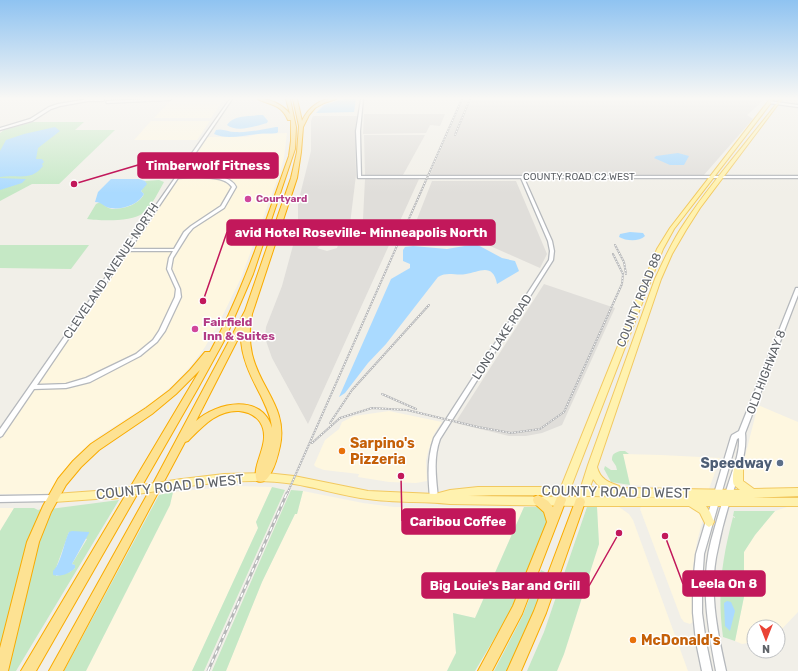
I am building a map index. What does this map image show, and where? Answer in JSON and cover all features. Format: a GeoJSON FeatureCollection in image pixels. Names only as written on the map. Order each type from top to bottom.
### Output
{"type":"FeatureCollection","features":[{"type":"Feature","properties":{"kind":"highway"},"geometry":{"type":"LineString","coordinates":[[28,671],[194,386],[235,308],[252,268],[290,160],[297,130]]}},
{"type":"Feature","properties":{"kind":"highway"},"geometry":{"type":"LineString","coordinates":[[261,478],[269,469],[277,437],[277,428],[274,414],[252,370],[247,355],[245,328],[294,178],[299,152],[298,130]]}},
{"type":"Feature","properties":{"kind":"highway"},"geometry":{"type":"LineString","coordinates":[[1,671],[33,542],[47,510],[69,473],[86,455],[162,401],[193,372],[208,353],[235,308]]}},
{"type":"Feature","properties":{"kind":"highway"},"geometry":{"type":"LineString","coordinates":[[56,671],[250,309]]}},
{"type":"Feature","properties":{"kind":"highway"},"geometry":{"type":"LineString","coordinates":[[179,444],[205,418],[216,412],[237,408],[254,410],[262,415],[269,434],[268,447],[261,468],[261,478]]}},
{"type":"Feature","properties":{"kind":"highway"},"geometry":{"type":"LineString","coordinates":[[485,671],[518,610],[562,496]]}},
{"type":"Feature","properties":{"kind":"highway"},"geometry":{"type":"LineString","coordinates":[[514,671],[537,620],[582,496]]}},
{"type":"Feature","properties":{"kind":"highway"},"geometry":{"type":"LineString","coordinates":[[538,500],[546,504],[550,511],[552,523]]}},
{"type":"Feature","properties":{"kind":"main road","name":"COUNTY ROAD 88"},"geometry":{"type":"LineString","coordinates":[[562,496],[657,254],[672,229],[712,177],[752,130]]}},
{"type":"Feature","properties":{"kind":"main road","name":"COUNTY ROAD 88"},"geometry":{"type":"LineString","coordinates":[[582,496],[664,265],[683,230],[722,177],[753,130]]}},
{"type":"Feature","properties":{"kind":"main road"},"geometry":{"type":"LineString","coordinates":[[592,465],[600,483],[626,492]]}},
{"type":"Feature","properties":{"kind":"main road"},"geometry":{"type":"LineString","coordinates":[[738,469],[738,483],[754,494]]}},
{"type":"Feature","properties":{"kind":"main road","name":"COUNTY ROAD D WEST"},"geometry":{"type":"LineString","coordinates":[[54,498],[110,494],[223,478],[293,480],[375,495],[401,498],[434,498],[450,500],[538,500],[562,496]]}},
{"type":"Feature","properties":{"kind":"main road","name":"COUNTY ROAD D WEST"},"geometry":{"type":"LineString","coordinates":[[582,496],[626,492],[798,502]]}},
{"type":"Feature","properties":{"kind":"main road","name":"COUNTY ROAD D WEST"},"geometry":{"type":"LineString","coordinates":[[727,498],[754,494],[798,492]]}},
{"type":"Feature","properties":{"kind":"main road","name":"COUNTY ROAD D WEST"},"geometry":{"type":"LineString","coordinates":[[434,498],[450,494],[582,496],[687,502],[716,498]]}},
{"type":"Feature","properties":{"kind":"main road"},"geometry":{"type":"LineString","coordinates":[[687,502],[702,508],[706,513],[709,522]]}},
{"type":"Feature","properties":{"kind":"street","name":"CLEVELAND AVENUE NORTH"},"geometry":{"type":"LineString","coordinates":[[0,434],[208,130]]}},
{"type":"Feature","properties":{"kind":"street","name":"COUNTY ROAD C2 WEST"},"geometry":{"type":"LineString","coordinates":[[358,130],[360,177],[798,177]]}},
{"type":"Feature","properties":{"kind":"street"},"geometry":{"type":"LineString","coordinates":[[32,387],[66,386],[81,383],[132,358],[150,346],[163,330],[178,297],[178,289],[169,266],[176,250],[188,230],[224,207],[234,187],[231,182],[221,178],[176,177]]}},
{"type":"Feature","properties":{"kind":"street","name":"LONG LAKE ROAD"},"geometry":{"type":"LineString","coordinates":[[434,498],[431,463],[437,438],[551,260],[552,251],[550,241],[522,177]]}},
{"type":"Feature","properties":{"kind":"street"},"geometry":{"type":"LineString","coordinates":[[126,250],[176,250]]}},
{"type":"Feature","properties":{"kind":"street","name":"OLD HIGHWAY 8"},"geometry":{"type":"LineString","coordinates":[[721,671],[714,639],[710,589],[713,552],[727,498],[738,469],[744,442],[742,433],[798,289]]}},
{"type":"Feature","properties":{"kind":"street","name":"OLD HIGHWAY 8"},"geometry":{"type":"LineString","coordinates":[[707,671],[698,614],[697,574],[700,550],[734,437],[742,433]]}},
{"type":"Feature","properties":{"kind":"street","name":"COUNTY ROAD D WEST"},"geometry":{"type":"LineString","coordinates":[[0,499],[54,498]]}},
{"type":"Feature","properties":{"kind":"shaded area"},"geometry":{"type":"Polygon","coordinates":[[[143,130],[204,130],[197,140],[134,140],[143,130]]]}},
{"type":"Feature","properties":{"kind":"shaded area"},"geometry":{"type":"Polygon","coordinates":[[[311,130],[355,130],[356,175],[350,224],[317,248],[327,251],[337,248],[340,240],[361,225],[363,219],[365,179],[419,179],[308,424],[272,358],[265,338],[266,327],[282,286],[298,227],[298,203],[311,151],[311,130]]]}},
{"type":"Feature","properties":{"kind":"shaded area"},"geometry":{"type":"Polygon","coordinates":[[[363,130],[427,130],[426,133],[363,134],[363,130]]]}},
{"type":"Feature","properties":{"kind":"shaded area"},"geometry":{"type":"Polygon","coordinates":[[[449,130],[743,130],[703,176],[430,175],[449,130]]]}},
{"type":"Feature","properties":{"kind":"shaded area"},"geometry":{"type":"Polygon","coordinates":[[[287,133],[284,158],[279,175],[241,278],[219,323],[205,347],[191,366],[173,385],[154,401],[95,439],[75,457],[50,494],[0,494],[0,440],[206,137],[247,137],[257,134],[287,133]]]}},
{"type":"Feature","properties":{"kind":"shaded area"},"geometry":{"type":"Polygon","coordinates":[[[364,135],[425,135],[403,175],[365,175],[364,135]]]}},
{"type":"Feature","properties":{"kind":"shaded area"},"geometry":{"type":"Polygon","coordinates":[[[432,181],[516,181],[547,254],[540,268],[488,245],[439,239],[434,234],[412,232],[432,181]]]}},
{"type":"Feature","properties":{"kind":"shaded area"},"geometry":{"type":"Polygon","coordinates":[[[544,284],[615,308],[562,425],[542,433],[526,436],[509,436],[455,423],[544,284]]]}},
{"type":"Feature","properties":{"kind":"shaded area"},"geometry":{"type":"Polygon","coordinates":[[[758,405],[798,422],[798,490],[754,489],[746,486],[740,476],[758,405]]]}},
{"type":"Feature","properties":{"kind":"shaded area"},"geometry":{"type":"Polygon","coordinates":[[[389,411],[442,422],[434,434],[428,452],[426,461],[427,481],[416,483],[389,482],[358,477],[359,474],[324,470],[314,465],[325,440],[339,429],[342,422],[354,416],[389,411]]]}},
{"type":"Feature","properties":{"kind":"shaded area"},"geometry":{"type":"Polygon","coordinates":[[[623,454],[720,458],[709,489],[694,489],[630,485],[623,454]]]}},
{"type":"Feature","properties":{"kind":"shaded area"},"geometry":{"type":"Polygon","coordinates":[[[236,486],[272,487],[256,522],[258,528],[192,671],[86,671],[170,505],[173,492],[236,486]]]}},
{"type":"Feature","properties":{"kind":"shaded area"},"geometry":{"type":"Polygon","coordinates":[[[303,491],[363,503],[394,507],[524,507],[475,618],[453,613],[456,653],[447,671],[226,671],[262,582],[295,514],[297,514],[303,491]]]}},
{"type":"Feature","properties":{"kind":"shaded area"},"geometry":{"type":"Polygon","coordinates":[[[597,507],[619,507],[629,514],[633,520],[688,671],[557,671],[564,654],[599,544],[597,507]]]}},
{"type":"Feature","properties":{"kind":"shaded area"},"geometry":{"type":"Polygon","coordinates":[[[641,507],[692,507],[700,511],[703,519],[693,567],[693,622],[690,624],[684,622],[681,618],[640,509],[641,507]]]}},
{"type":"Feature","properties":{"kind":"shaded area"},"geometry":{"type":"Polygon","coordinates":[[[787,507],[798,507],[798,612],[786,625],[786,619],[746,619],[746,643],[742,644],[735,641],[744,597],[744,552],[755,535],[775,511],[787,507]]]}},
{"type":"Feature","properties":{"kind":"shaded area"},"geometry":{"type":"Polygon","coordinates":[[[0,508],[14,508],[0,531],[0,508]]]}},
{"type":"Feature","properties":{"kind":"green space"},"geometry":{"type":"Polygon","coordinates":[[[4,130],[115,130],[59,184],[32,184],[0,201],[0,133],[4,130]]]}},
{"type":"Feature","properties":{"kind":"green space"},"geometry":{"type":"Polygon","coordinates":[[[159,180],[164,182],[155,198],[147,210],[138,216],[116,220],[87,219],[96,204],[100,202],[112,209],[135,204],[144,194],[141,191],[146,184],[145,181],[159,180]]]}},
{"type":"Feature","properties":{"kind":"green space"},"geometry":{"type":"Polygon","coordinates":[[[0,245],[89,245],[71,269],[0,268],[0,245]]]}},
{"type":"Feature","properties":{"kind":"green space"},"geometry":{"type":"Polygon","coordinates":[[[625,451],[629,454],[623,454],[630,485],[611,482],[604,469],[605,466],[611,470],[617,470],[612,460],[612,456],[616,452],[625,451]]]}},
{"type":"Feature","properties":{"kind":"green space"},"geometry":{"type":"Polygon","coordinates":[[[272,487],[285,490],[204,671],[192,671],[258,528],[256,522],[272,487]]]}},
{"type":"Feature","properties":{"kind":"green space"},"geometry":{"type":"Polygon","coordinates":[[[291,490],[303,491],[297,514],[295,514],[262,582],[226,671],[212,671],[291,490]]]}},
{"type":"Feature","properties":{"kind":"green space"},"geometry":{"type":"Polygon","coordinates":[[[173,492],[170,505],[86,671],[64,671],[159,495],[173,492]]]}},
{"type":"Feature","properties":{"kind":"green space"},"geometry":{"type":"Polygon","coordinates":[[[119,500],[16,671],[3,671],[38,538],[50,509],[119,500]],[[69,532],[56,568],[56,576],[70,572],[75,568],[75,565],[72,564],[87,539],[69,532]]]}},
{"type":"Feature","properties":{"kind":"green space"},"geometry":{"type":"Polygon","coordinates":[[[524,507],[541,507],[549,517],[510,612],[475,671],[447,671],[456,653],[453,613],[475,618],[524,507]]]}},
{"type":"Feature","properties":{"kind":"green space"},"geometry":{"type":"Polygon","coordinates":[[[587,507],[597,507],[599,544],[564,654],[557,671],[527,671],[544,632],[587,507]]]}},
{"type":"Feature","properties":{"kind":"green space"},"geometry":{"type":"Polygon","coordinates":[[[14,508],[41,509],[41,513],[0,653],[0,531],[14,508]]]}},
{"type":"Feature","properties":{"kind":"green space"},"geometry":{"type":"Polygon","coordinates":[[[734,511],[775,511],[755,535],[744,552],[744,597],[735,641],[723,637],[720,606],[723,562],[733,517],[735,518],[733,516],[734,511]]]}},
{"type":"Feature","properties":{"kind":"green space"},"geometry":{"type":"Polygon","coordinates":[[[541,570],[547,573],[537,604],[508,671],[494,671],[522,617],[541,570]]]}},
{"type":"Feature","properties":{"kind":"water"},"geometry":{"type":"Polygon","coordinates":[[[40,130],[60,131],[38,148],[36,159],[42,159],[44,162],[42,164],[43,166],[38,171],[29,176],[0,177],[0,151],[6,140],[40,130]]]}},
{"type":"Feature","properties":{"kind":"water"},"geometry":{"type":"Polygon","coordinates":[[[216,130],[232,132],[278,130],[278,132],[236,137],[224,137],[214,134],[216,130]]]}},
{"type":"Feature","properties":{"kind":"water"},"geometry":{"type":"Polygon","coordinates":[[[678,153],[689,156],[684,165],[670,165],[654,158],[656,156],[678,153]]]}},
{"type":"Feature","properties":{"kind":"water"},"geometry":{"type":"Polygon","coordinates":[[[0,178],[26,179],[22,183],[0,190],[0,178]]]}},
{"type":"Feature","properties":{"kind":"water"},"geometry":{"type":"Polygon","coordinates":[[[111,179],[139,179],[145,181],[147,184],[141,191],[144,194],[134,204],[120,208],[110,208],[95,202],[98,192],[111,179]]]}},
{"type":"Feature","properties":{"kind":"water"},"geometry":{"type":"Polygon","coordinates":[[[630,232],[643,233],[645,236],[632,240],[619,237],[620,234],[630,232]]]}},
{"type":"Feature","properties":{"kind":"water"},"geometry":{"type":"Polygon","coordinates":[[[476,244],[502,258],[515,261],[519,271],[497,284],[492,273],[485,270],[462,274],[445,274],[438,277],[386,344],[368,363],[345,393],[339,397],[391,279],[410,268],[410,264],[403,261],[403,250],[405,247],[413,246],[447,249],[476,244]]]}},
{"type":"Feature","properties":{"kind":"water"},"geometry":{"type":"Polygon","coordinates":[[[69,532],[89,532],[72,564],[75,565],[75,568],[70,572],[59,576],[53,575],[53,571],[56,568],[62,553],[67,536],[69,532]]]}},
{"type":"Feature","properties":{"kind":"water"},"geometry":{"type":"Polygon","coordinates":[[[727,601],[731,602],[735,611],[730,631],[725,626],[724,603],[727,601]]]}},
{"type":"Feature","properties":{"kind":"railway"},"geometry":{"type":"LineString","coordinates":[[287,494],[448,130]]}},
{"type":"Feature","properties":{"kind":"railway"},"geometry":{"type":"LineString","coordinates":[[455,135],[457,130]]}},
{"type":"Feature","properties":{"kind":"railway"},"geometry":{"type":"LineString","coordinates":[[615,245],[624,262],[626,274]]}},
{"type":"Feature","properties":{"kind":"railway"},"geometry":{"type":"LineString","coordinates":[[312,443],[340,418],[372,408],[407,410],[478,427],[511,433],[540,429],[564,412],[622,284],[623,274],[613,254]]}},
{"type":"Feature","properties":{"kind":"railway"},"geometry":{"type":"LineString","coordinates":[[330,423],[352,390],[429,305]]}},
{"type":"Feature","properties":{"kind":"railway"},"geometry":{"type":"LineString","coordinates":[[382,394],[416,409]]}},
{"type":"Feature","properties":{"kind":"railway"},"geometry":{"type":"LineString","coordinates":[[208,671],[287,493]]}},
{"type":"Feature","properties":{"kind":"place","name":"Timberwolf Fitness"},"geometry":{"type":"Point","coordinates":[74,184]}},
{"type":"Feature","properties":{"kind":"place","name":"Courtyard"},"geometry":{"type":"Point","coordinates":[248,199]}},
{"type":"Feature","properties":{"kind":"place","name":"avid Hotel Roseville- Minneapolis North"},"geometry":{"type":"Point","coordinates":[203,301]}},
{"type":"Feature","properties":{"kind":"place","name":"Fairfield Inn & Suites"},"geometry":{"type":"Point","coordinates":[195,329]}},
{"type":"Feature","properties":{"kind":"place","name":"Sarpino's Pizzeria"},"geometry":{"type":"Point","coordinates":[342,451]}},
{"type":"Feature","properties":{"kind":"place","name":"Speedway"},"geometry":{"type":"Point","coordinates":[780,463]}},
{"type":"Feature","properties":{"kind":"place","name":"Caribou Coffee"},"geometry":{"type":"Point","coordinates":[401,476]}},
{"type":"Feature","properties":{"kind":"place","name":"Big Louie's Bar and Grill"},"geometry":{"type":"Point","coordinates":[619,533]}},
{"type":"Feature","properties":{"kind":"place","name":"Leela On 8"},"geometry":{"type":"Point","coordinates":[665,536]}},
{"type":"Feature","properties":{"kind":"place","name":"McDonald's"},"geometry":{"type":"Point","coordinates":[633,640]}}]}
